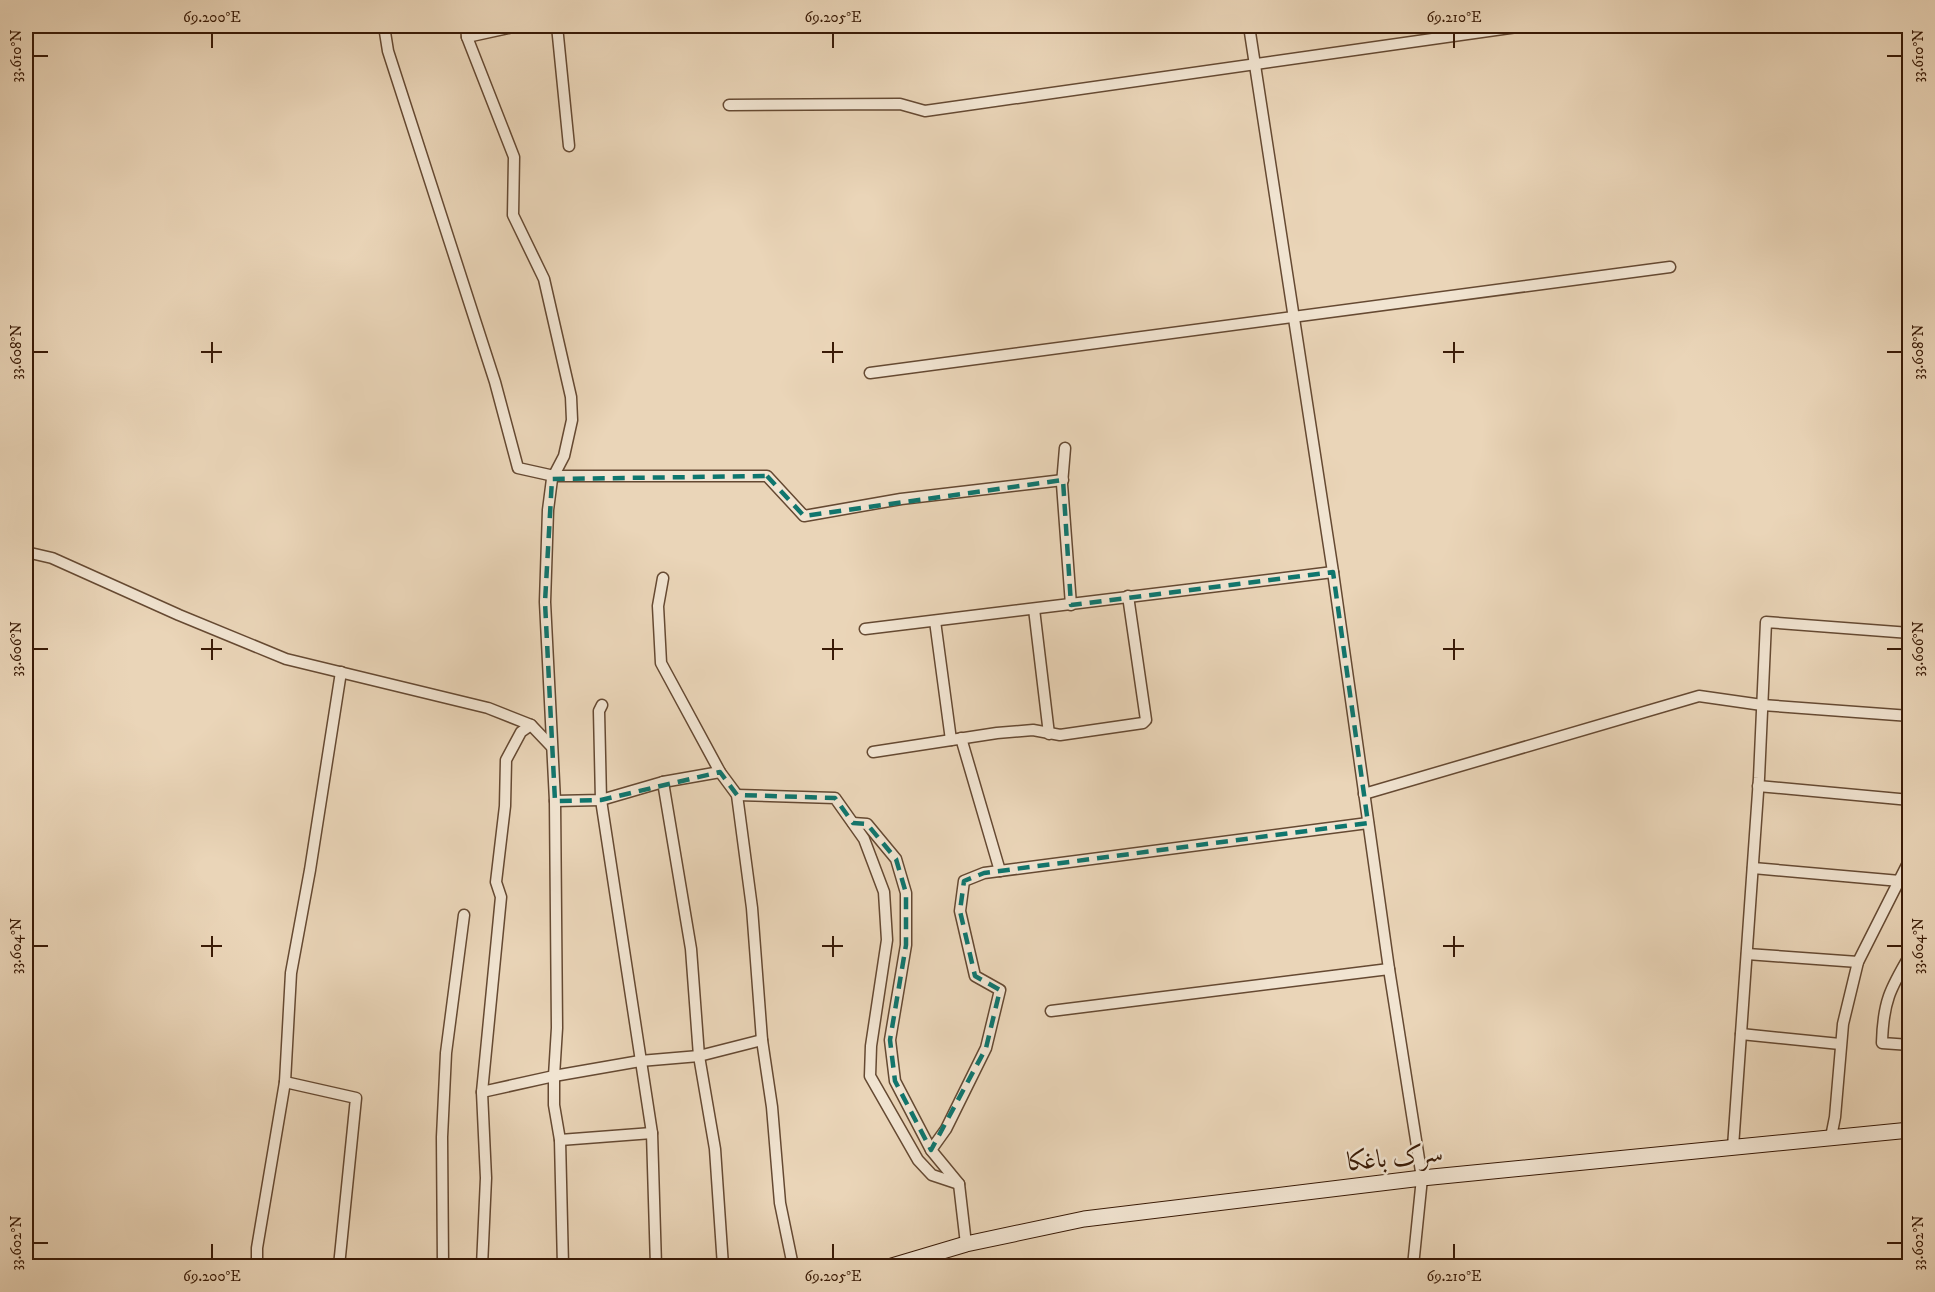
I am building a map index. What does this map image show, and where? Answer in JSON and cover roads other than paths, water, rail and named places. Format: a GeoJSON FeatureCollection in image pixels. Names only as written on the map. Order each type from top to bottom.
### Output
{"type":"FeatureCollection","features":[{"type":"Feature","properties":{"kind":"street"},"geometry":{"type":"LineString","coordinates":[[384,26],[388,51],[495,382],[518,468],[554,476],[768,476],[804,516],[901,499],[1063,480]]}},
{"type":"Feature","properties":{"kind":"street"},"geometry":{"type":"LineString","coordinates":[[518,26],[466,31],[514,158],[513,215],[544,279],[571,397],[572,420],[564,456],[552,479],[548,510],[545,602],[555,801],[557,1028],[554,1105],[560,1140],[562,1266]]}},
{"type":"Feature","properties":{"kind":"street"},"geometry":{"type":"LineString","coordinates":[[557,26],[569,147]]}},
{"type":"Feature","properties":{"kind":"street"},"geometry":{"type":"LineString","coordinates":[[1249,26],[1295,318],[1389,969],[1422,1178],[1413,1266]]}},
{"type":"Feature","properties":{"kind":"street"},"geometry":{"type":"LineString","coordinates":[[729,105],[900,104],[925,111],[1524,26]]}},
{"type":"Feature","properties":{"kind":"street"},"geometry":{"type":"LineString","coordinates":[[870,373],[1670,267]]}},
{"type":"Feature","properties":{"kind":"street"},"geometry":{"type":"LineString","coordinates":[[1065,448],[1063,480],[1071,605]]}},
{"type":"Feature","properties":{"kind":"street"},"geometry":{"type":"LineString","coordinates":[[26,552],[52,558],[178,615],[286,659],[488,708],[531,725],[551,746]]}},
{"type":"Feature","properties":{"kind":"street"},"geometry":{"type":"LineString","coordinates":[[865,629],[1333,572]]}},
{"type":"Feature","properties":{"kind":"street"},"geometry":{"type":"LineString","coordinates":[[663,578],[658,606],[662,663],[720,772],[737,795],[752,908],[762,1040],[772,1107],[780,1203],[793,1266]]}},
{"type":"Feature","properties":{"kind":"street"},"geometry":{"type":"LineString","coordinates":[[873,752],[1033,730],[1060,735],[1140,724],[1146,720],[1128,596]]}},
{"type":"Feature","properties":{"kind":"street"},"geometry":{"type":"LineString","coordinates":[[1034,609],[1049,734]]}},
{"type":"Feature","properties":{"kind":"street"},"geometry":{"type":"LineString","coordinates":[[935,621],[956,739],[1000,871]]}},
{"type":"Feature","properties":{"kind":"street"},"geometry":{"type":"LineString","coordinates":[[1733,1147],[1753,867],[1766,622],[1910,633]]}},
{"type":"Feature","properties":{"kind":"street"},"geometry":{"type":"LineString","coordinates":[[257,1266],[257,1248],[285,1082],[291,973],[310,870],[341,672]]}},
{"type":"Feature","properties":{"kind":"street"},"geometry":{"type":"LineString","coordinates":[[1364,794],[1699,696],[1762,705],[1910,716]]}},
{"type":"Feature","properties":{"kind":"street"},"geometry":{"type":"LineString","coordinates":[[602,705],[599,711],[601,800],[652,1133],[656,1266]]}},
{"type":"Feature","properties":{"kind":"street"},"geometry":{"type":"LineString","coordinates":[[482,1266],[486,1178],[482,1092],[501,897],[496,882],[505,806],[506,760],[521,732],[531,725]]}},
{"type":"Feature","properties":{"kind":"street"},"geometry":{"type":"LineString","coordinates":[[555,801],[601,800],[663,782],[720,772]]}},
{"type":"Feature","properties":{"kind":"street"},"geometry":{"type":"LineString","coordinates":[[663,782],[691,950],[699,1056],[715,1149],[723,1266]]}},
{"type":"Feature","properties":{"kind":"street"},"geometry":{"type":"LineString","coordinates":[[1758,786],[1910,800]]}},
{"type":"Feature","properties":{"kind":"street"},"geometry":{"type":"LineString","coordinates":[[737,795],[835,798],[864,839],[884,892],[887,940],[871,1046],[870,1076],[918,1160],[933,1175],[959,1184]]}},
{"type":"Feature","properties":{"kind":"street"},"geometry":{"type":"LineString","coordinates":[[931,1150],[946,1129],[986,1047],[1000,990],[975,976],[960,911],[964,881],[984,873],[1368,823]]}},
{"type":"Feature","properties":{"kind":"street"},"geometry":{"type":"LineString","coordinates":[[853,824],[867,824],[896,859],[906,894],[906,945],[890,1040],[896,1081],[931,1150],[959,1184],[966,1244]]}},
{"type":"Feature","properties":{"kind":"street"},"geometry":{"type":"LineString","coordinates":[[1753,867],[1899,881]]}},
{"type":"Feature","properties":{"kind":"street"},"geometry":{"type":"LineString","coordinates":[[1831,1137],[1835,1117],[1840,1044],[1858,962],[1908,867]]}},
{"type":"Feature","properties":{"kind":"street"},"geometry":{"type":"LineString","coordinates":[[443,1266],[442,1137],[446,1053],[464,915]]}},
{"type":"Feature","properties":{"kind":"street"},"geometry":{"type":"LineString","coordinates":[[1747,954],[1858,962]]}},
{"type":"Feature","properties":{"kind":"street"},"geometry":{"type":"LineString","coordinates":[[1910,955],[1890,986],[1883,1018],[1882,1043],[1910,1045]]}},
{"type":"Feature","properties":{"kind":"street"},"geometry":{"type":"LineString","coordinates":[[1051,1011],[1389,969]]}},
{"type":"Feature","properties":{"kind":"street"},"geometry":{"type":"LineString","coordinates":[[1741,1034],[1840,1044]]}},
{"type":"Feature","properties":{"kind":"street"},"geometry":{"type":"LineString","coordinates":[[482,1092],[554,1076],[640,1061],[699,1056],[762,1040]]}},
{"type":"Feature","properties":{"kind":"street"},"geometry":{"type":"LineString","coordinates":[[285,1082],[356,1098],[339,1266]]}},
{"type":"Feature","properties":{"kind":"street","name":"سرک باغکا"},"geometry":{"type":"LineString","coordinates":[[892,1266],[966,1244],[1084,1219],[1422,1178],[1910,1130]]}},
{"type":"Feature","properties":{"kind":"street"},"geometry":{"type":"LineString","coordinates":[[560,1140],[652,1133]]}}]}
